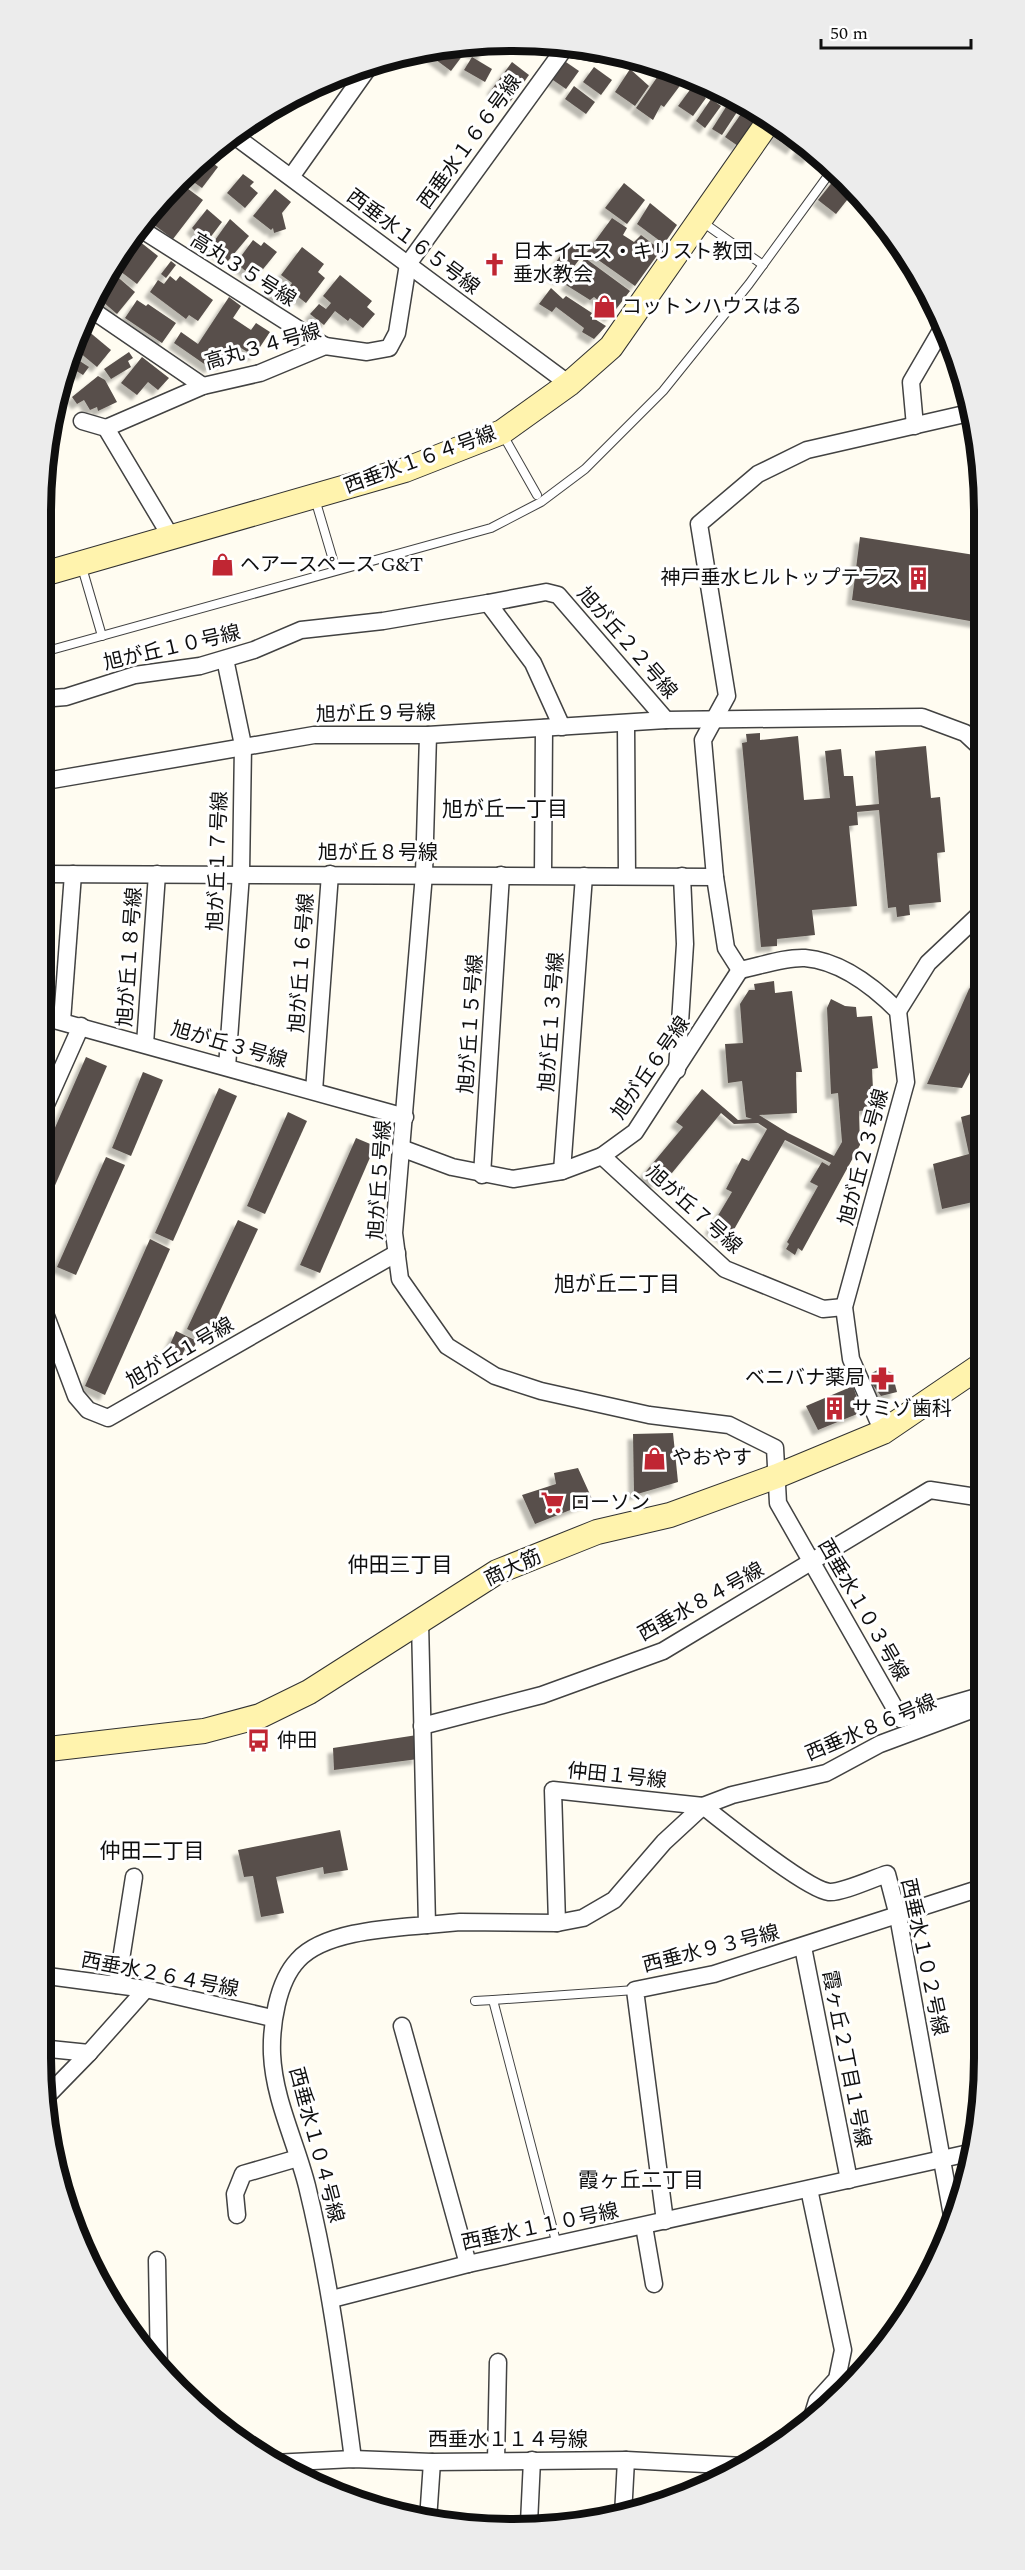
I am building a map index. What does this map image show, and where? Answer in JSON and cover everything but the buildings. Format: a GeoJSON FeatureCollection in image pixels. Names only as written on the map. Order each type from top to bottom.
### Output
{"type":"FeatureCollection","features":[{"type":"Feature","properties":{"kind":"street","name":"西垂水１６６号線"},"geometry":{"type":"LineString","coordinates":[[408,264],[560,54]]}},
{"type":"Feature","properties":{"kind":"street"},"geometry":{"type":"LineString","coordinates":[[291,177],[363,75]]}},
{"type":"Feature","properties":{"kind":"street","name":"西垂水１６４号線"},"geometry":{"type":"LineString","coordinates":[[51,572],[405,470],[502,432],[568,384],[611,347],[765,127]]}},
{"type":"Feature","properties":{"kind":"street","name":"西垂水１６５号線"},"geometry":{"type":"LineString","coordinates":[[240,140],[568,384]]}},
{"type":"Feature","properties":{"kind":"street","name":"高丸３５号線"},"geometry":{"type":"LineString","coordinates":[[146,232],[325,346]]}},
{"type":"Feature","properties":{"kind":"street","name":"高丸３４号線"},"geometry":{"type":"LineString","coordinates":[[106,428],[203,386],[260,373],[325,346],[367,352],[388,348],[397,333],[408,264]]}},
{"type":"Feature","properties":{"kind":"street"},"geometry":{"type":"LineString","coordinates":[[96,315],[203,386]]}},
{"type":"Feature","properties":{"kind":"street"},"geometry":{"type":"LineString","coordinates":[[915,426],[911,382],[938,335]]}},
{"type":"Feature","properties":{"kind":"street"},"geometry":{"type":"LineString","coordinates":[[963,414],[807,450],[758,474],[699,524],[727,696],[703,740],[715,877],[726,948],[740,970],[804,958],[832,964],[863,980],[898,1011],[928,963],[974,920]]}},
{"type":"Feature","properties":{"kind":"street"},"geometry":{"type":"LineString","coordinates":[[82,421],[106,428],[171,537]]}},
{"type":"Feature","properties":{"kind":"street","name":"旭が丘２２号線"},"geometry":{"type":"LineString","coordinates":[[488,603],[546,592],[558,595],[666,720]]}},
{"type":"Feature","properties":{"kind":"street"},"geometry":{"type":"LineString","coordinates":[[488,603],[533,663],[562,727]]}},
{"type":"Feature","properties":{"kind":"street","name":"旭が丘１０号線"},"geometry":{"type":"LineString","coordinates":[[51,698],[66,697],[135,675],[201,666],[301,630],[383,621],[488,603]]}},
{"type":"Feature","properties":{"kind":"street","name":"旭が丘１７号線"},"geometry":{"type":"LineString","coordinates":[[225,659],[243,745],[241,874],[227,1067]]}},
{"type":"Feature","properties":{"kind":"street","name":"旭が丘９号線"},"geometry":{"type":"LineString","coordinates":[[51,780],[243,745],[314,735],[428,735],[666,720],[922,717],[965,733],[974,741]]}},
{"type":"Feature","properties":{"kind":"street"},"geometry":{"type":"LineString","coordinates":[[626,724],[627,876]]}},
{"type":"Feature","properties":{"kind":"street"},"geometry":{"type":"LineString","coordinates":[[543,875],[544,728]]}},
{"type":"Feature","properties":{"kind":"street","name":"旭が丘５号線"},"geometry":{"type":"LineString","coordinates":[[428,735],[424,874],[394,1233],[400,1279],[447,1346],[495,1376],[542,1391],[649,1415],[729,1425],[775,1448],[777,1476]]}},
{"type":"Feature","properties":{"kind":"street","name":"旭が丘８号線"},"geometry":{"type":"LineString","coordinates":[[51,874],[715,877]]}},
{"type":"Feature","properties":{"kind":"street"},"geometry":{"type":"LineString","coordinates":[[62,1021],[73,874]]}},
{"type":"Feature","properties":{"kind":"street","name":"旭が丘１８号線"},"geometry":{"type":"LineString","coordinates":[[145,1044],[157,874]]}},
{"type":"Feature","properties":{"kind":"street","name":"旭が丘１６号線"},"geometry":{"type":"LineString","coordinates":[[314,1091],[330,874]]}},
{"type":"Feature","properties":{"kind":"street","name":"旭が丘１５号線"},"geometry":{"type":"LineString","coordinates":[[482,1175],[501,875]]}},
{"type":"Feature","properties":{"kind":"street","name":"旭が丘１３号線"},"geometry":{"type":"LineString","coordinates":[[562,1171],[584,876]]}},
{"type":"Feature","properties":{"kind":"street"},"geometry":{"type":"LineString","coordinates":[[677,1071],[685,944],[682,876]]}},
{"type":"Feature","properties":{"kind":"street","name":"旭が丘６号線"},"geometry":{"type":"LineString","coordinates":[[401,1148],[482,1175],[513,1179],[562,1171],[602,1156],[635,1132],[677,1071],[740,970]]}},
{"type":"Feature","properties":{"kind":"street","name":"旭が丘２３号線"},"geometry":{"type":"LineString","coordinates":[[844,1307],[906,1082],[898,1011]]}},
{"type":"Feature","properties":{"kind":"street","name":"旭が丘３号線"},"geometry":{"type":"LineString","coordinates":[[51,1018],[405,1117]]}},
{"type":"Feature","properties":{"kind":"street"},"geometry":{"type":"LineString","coordinates":[[51,1093],[81,1026]]}},
{"type":"Feature","properties":{"kind":"street","name":"旭が丘７号線"},"geometry":{"type":"LineString","coordinates":[[602,1156],[725,1269],[823,1309],[844,1307]]}},
{"type":"Feature","properties":{"kind":"street","name":"旭が丘１号線"},"geometry":{"type":"LineString","coordinates":[[51,1329],[76,1396],[88,1410],[108,1418],[397,1253]]}},
{"type":"Feature","properties":{"kind":"street"},"geometry":{"type":"LineString","coordinates":[[844,1307],[851,1359],[883,1432]]}},
{"type":"Feature","properties":{"kind":"street","name":"商大筋"},"geometry":{"type":"LineString","coordinates":[[51,1749],[204,1731],[260,1716],[309,1692],[498,1572],[597,1532],[670,1515],[777,1476],[883,1432],[974,1370]]}},
{"type":"Feature","properties":{"kind":"street","name":"西垂水１０３号線"},"geometry":{"type":"LineString","coordinates":[[777,1476],[778,1503],[901,1719],[974,1698]]}},
{"type":"Feature","properties":{"kind":"street","name":"西垂水８４号線"},"geometry":{"type":"LineString","coordinates":[[423,1726],[542,1695],[663,1651],[930,1490],[974,1497]]}},
{"type":"Feature","properties":{"kind":"street"},"geometry":{"type":"LineString","coordinates":[[420,1622],[427,1925]]}},
{"type":"Feature","properties":{"kind":"street","name":"西垂水８６号線"},"geometry":{"type":"LineString","coordinates":[[427,1925],[460,1922],[557,1923],[583,1918],[614,1900],[664,1842],[703,1806],[732,1795],[826,1773],[880,1744],[974,1710]]}},
{"type":"Feature","properties":{"kind":"street","name":"仲田１号線"},"geometry":{"type":"LineString","coordinates":[[557,1923],[553,1790],[703,1806]]}},
{"type":"Feature","properties":{"kind":"street","name":"西垂水１０２号線"},"geometry":{"type":"LineString","coordinates":[[703,1806],[762,1851],[816,1887],[831,1892],[887,1874],[898,1916],[950,2205]]}},
{"type":"Feature","properties":{"kind":"street"},"geometry":{"type":"LineString","coordinates":[[117,1985],[134,1877]]}},
{"type":"Feature","properties":{"kind":"street","name":"西垂水９３号線"},"geometry":{"type":"LineString","coordinates":[[665,2221],[635,1990],[714,1974],[974,1890]]}},
{"type":"Feature","properties":{"kind":"street","name":"西垂水１０４号線"},"geometry":{"type":"LineString","coordinates":[[353,2459],[332,2299],[307,2184],[279,2099],[272,2057],[272,2018],[283,1988],[298,1960],[329,1940],[376,1929],[427,1925]]}},
{"type":"Feature","properties":{"kind":"street","name":"霞ヶ丘２丁目１号線"},"geometry":{"type":"LineString","coordinates":[[803,1947],[849,2180]]}},
{"type":"Feature","properties":{"kind":"street","name":"西垂水２６４号線"},"geometry":{"type":"LineString","coordinates":[[51,1976],[146,1989],[272,2018]]}},
{"type":"Feature","properties":{"kind":"street"},"geometry":{"type":"LineString","coordinates":[[52,2091],[146,1989]]}},
{"type":"Feature","properties":{"kind":"street"},"geometry":{"type":"LineString","coordinates":[[402,2026],[468,2264]]}},
{"type":"Feature","properties":{"kind":"street"},"geometry":{"type":"LineString","coordinates":[[51,2049],[89,2053]]}},
{"type":"Feature","properties":{"kind":"street","name":"西垂水１１０号線"},"geometry":{"type":"LineString","coordinates":[[332,2299],[468,2264],[963,2154]]}},
{"type":"Feature","properties":{"kind":"street"},"geometry":{"type":"LineString","coordinates":[[237,2214],[235,2194],[243,2174],[298,2158]]}},
{"type":"Feature","properties":{"kind":"street"},"geometry":{"type":"LineString","coordinates":[[809,2189],[843,2350],[837,2379],[816,2405]]}},
{"type":"Feature","properties":{"kind":"street"},"geometry":{"type":"LineString","coordinates":[[645,2226],[654,2284]]}},
{"type":"Feature","properties":{"kind":"street"},"geometry":{"type":"LineString","coordinates":[[156,2260],[159,2353]]}},
{"type":"Feature","properties":{"kind":"street"},"geometry":{"type":"LineString","coordinates":[[496,2461],[498,2362]]}},
{"type":"Feature","properties":{"kind":"street","name":"西垂水１１４号線"},"geometry":{"type":"LineString","coordinates":[[291,2462],[353,2459],[432,2462],[627,2460],[728,2465]]}},
{"type":"Feature","properties":{"kind":"street"},"geometry":{"type":"LineString","coordinates":[[529,2518],[532,2460]]}},
{"type":"Feature","properties":{"kind":"street"},"geometry":{"type":"LineString","coordinates":[[624,2505],[627,2460]]}},
{"type":"Feature","properties":{"kind":"street"},"geometry":{"type":"LineString","coordinates":[[429,2511],[432,2462]]}},
{"type":"Feature","properties":{"kind":"lane"},"geometry":{"type":"LineString","coordinates":[[51,650],[491,528],[541,502],[585,469],[663,391],[763,265],[828,176]]}},
{"type":"Feature","properties":{"kind":"lane"},"geometry":{"type":"LineString","coordinates":[[700,220],[763,265]]}},
{"type":"Feature","properties":{"kind":"lane"},"geometry":{"type":"LineString","coordinates":[[502,432],[537,495]]}},
{"type":"Feature","properties":{"kind":"lane"},"geometry":{"type":"LineString","coordinates":[[314,496],[336,570]]}},
{"type":"Feature","properties":{"kind":"lane"},"geometry":{"type":"LineString","coordinates":[[80,564],[102,636]]}},
{"type":"Feature","properties":{"kind":"lane"},"geometry":{"type":"LineString","coordinates":[[475,2001],[635,1990]]}},
{"type":"Feature","properties":{"kind":"lane"},"geometry":{"type":"LineString","coordinates":[[493,2000],[557,2245]]}},
{"type":"Feature","properties":{"kind":"place","name":"日本イエス・キリスト教団 垂水教会"},"geometry":{"type":"Point","coordinates":[495,264]}},
{"type":"Feature","properties":{"kind":"place","name":"コットンハウスはる"},"geometry":{"type":"Point","coordinates":[604,307]}},
{"type":"Feature","properties":{"kind":"place","name":"ヘアースペース G&T"},"geometry":{"type":"Point","coordinates":[222,565]}},
{"type":"Feature","properties":{"kind":"place","name":"神戸垂水ヒルトップテラス"},"geometry":{"type":"Point","coordinates":[918,578]}},
{"type":"Feature","properties":{"kind":"place","name":"ベニバナ薬局"},"geometry":{"type":"Point","coordinates":[883,1378]}},
{"type":"Feature","properties":{"kind":"place","name":"サミゾ歯科"},"geometry":{"type":"Point","coordinates":[834,1409]}},
{"type":"Feature","properties":{"kind":"place","name":"やおやす"},"geometry":{"type":"Point","coordinates":[654,1458]}},
{"type":"Feature","properties":{"kind":"place","name":"ローソン"},"geometry":{"type":"Point","coordinates":[552,1503]}},
{"type":"Feature","properties":{"kind":"place","name":"仲田"},"geometry":{"type":"Point","coordinates":[259,1741]}},
{"type":"Feature","properties":{"kind":"district","name":"旭が丘一丁目"},"geometry":{"type":"Point","coordinates":[505,810]}},
{"type":"Feature","properties":{"kind":"district","name":"旭が丘二丁目"},"geometry":{"type":"Point","coordinates":[617,1285]}},
{"type":"Feature","properties":{"kind":"district","name":"仲田三丁目"},"geometry":{"type":"Point","coordinates":[400,1566]}},
{"type":"Feature","properties":{"kind":"district","name":"仲田二丁目"},"geometry":{"type":"Point","coordinates":[152,1852]}},
{"type":"Feature","properties":{"kind":"district","name":"霞ヶ丘二丁目"},"geometry":{"type":"Point","coordinates":[641,2181]}}]}
